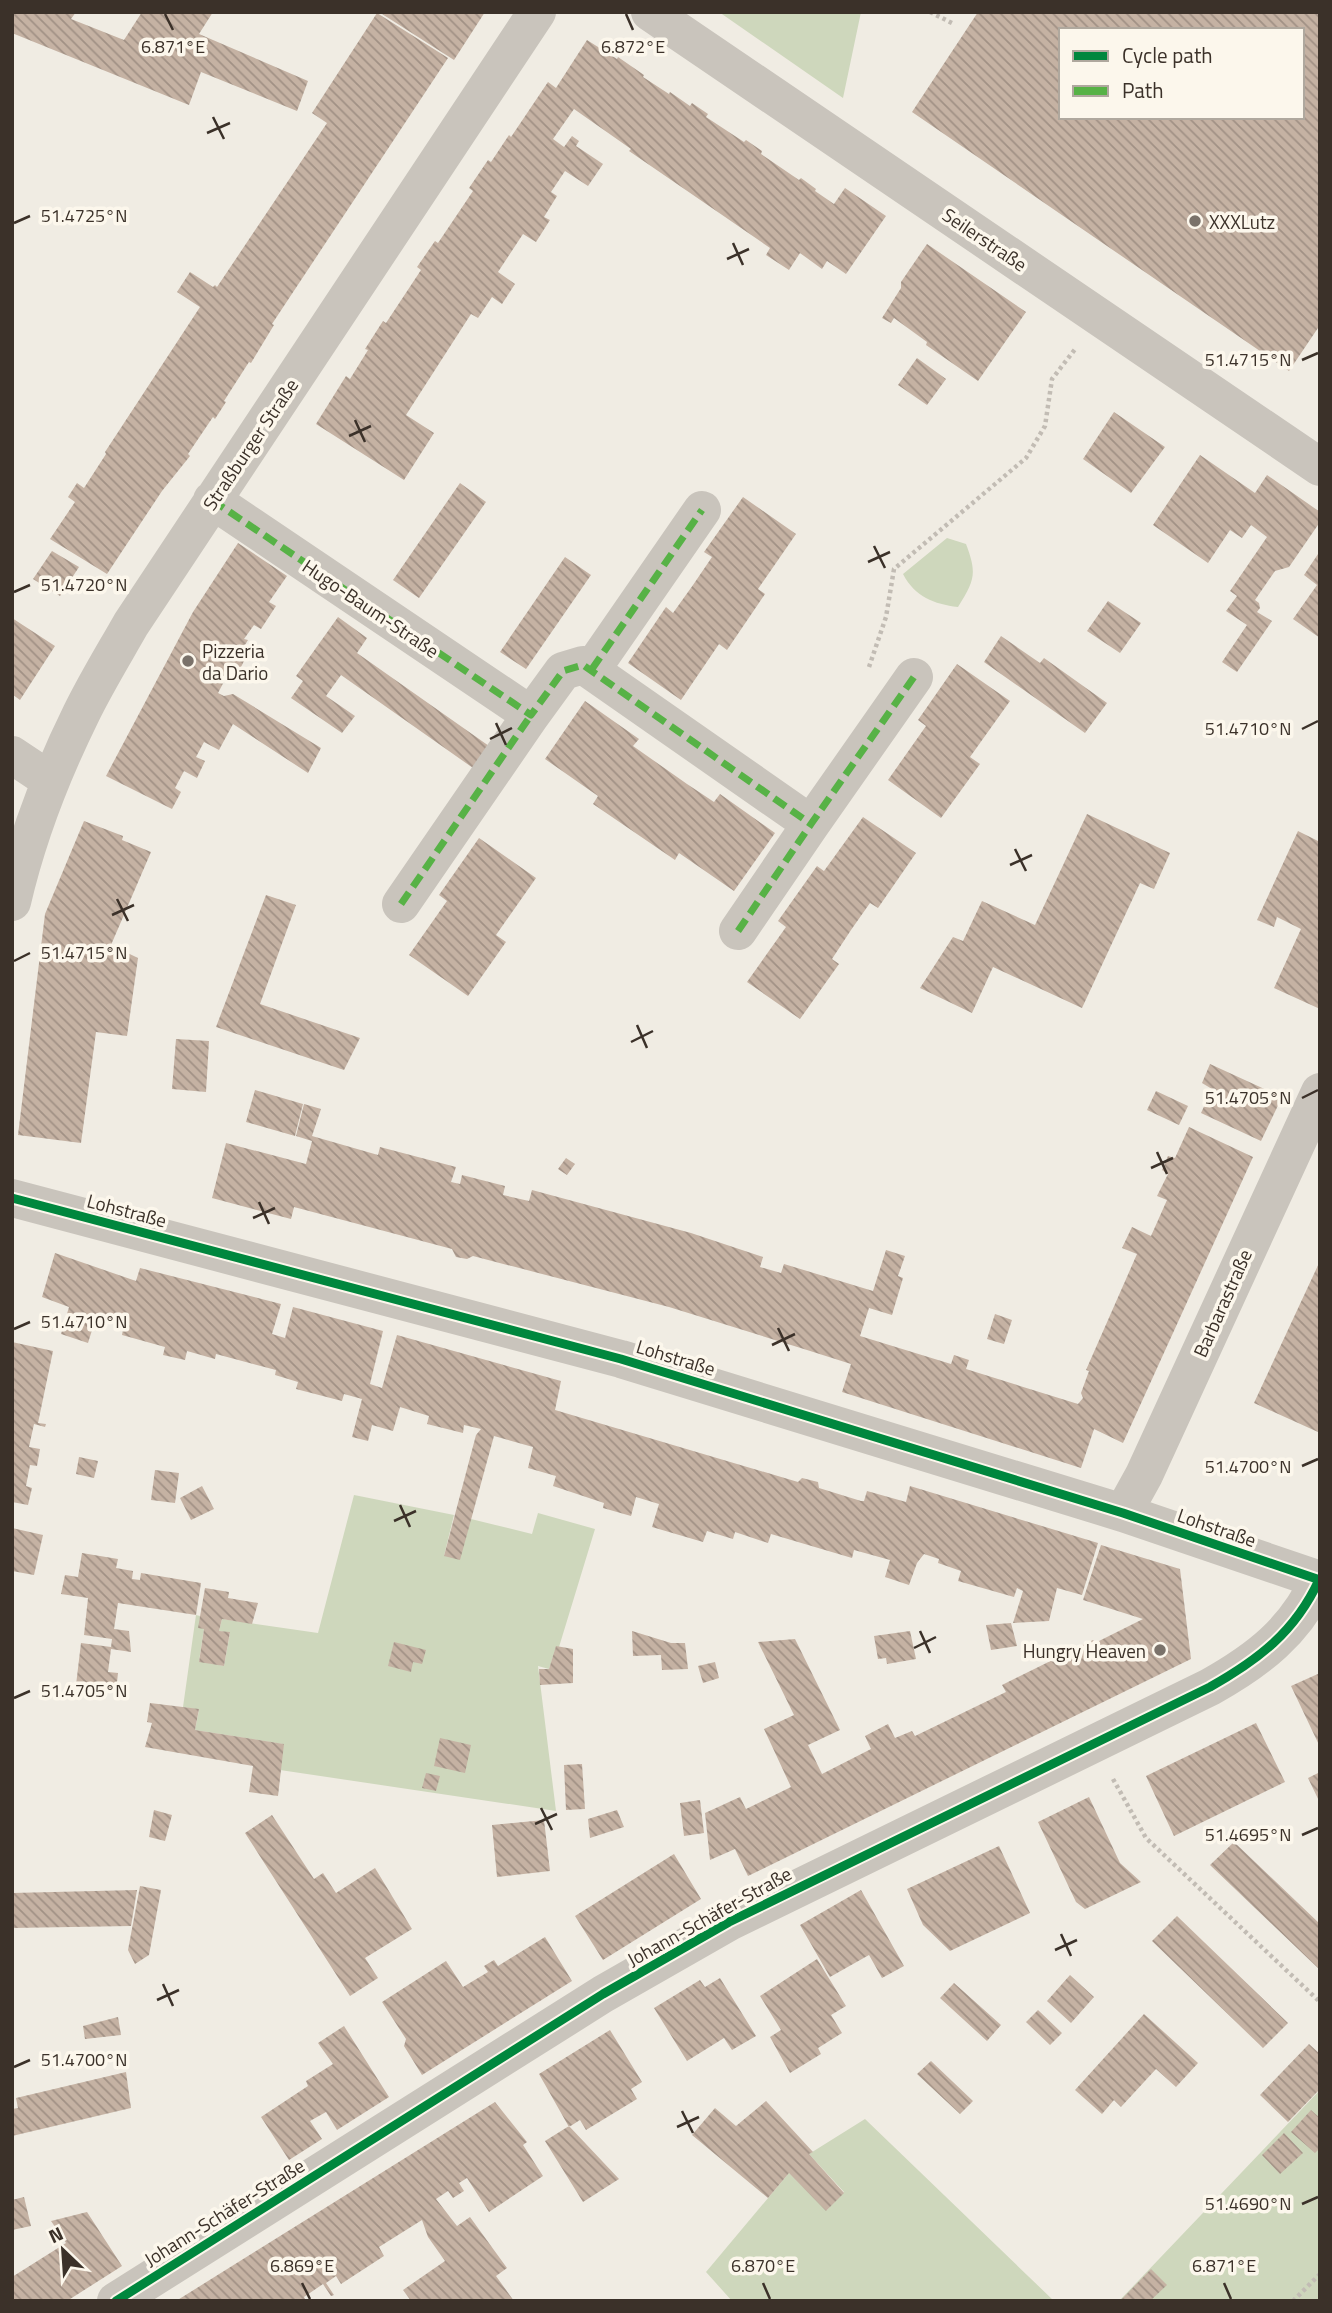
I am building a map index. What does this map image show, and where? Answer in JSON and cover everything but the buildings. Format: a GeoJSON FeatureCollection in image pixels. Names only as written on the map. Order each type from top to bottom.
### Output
{"type":"FeatureCollection","features":[{"type":"Feature","properties":{"kind":"street","name":"Straßburger Straße"},"geometry":{"type":"LineString","coordinates":[[12,902],[51,781],[81,713],[131,624],[537,12]]}},
{"type":"Feature","properties":{"kind":"street","name":"Seilerstraße"},"geometry":{"type":"LineString","coordinates":[[650,12],[1320,467]]}},
{"type":"Feature","properties":{"kind":"street","name":"Hugo-Baum-Straße"},"geometry":{"type":"LineString","coordinates":[[212,500],[531,715]]}},
{"type":"Feature","properties":{"kind":"street"},"geometry":{"type":"LineString","coordinates":[[592,669],[702,510]]}},
{"type":"Feature","properties":{"kind":"street"},"geometry":{"type":"LineString","coordinates":[[401,904],[563,671],[583,665],[811,824]]}},
{"type":"Feature","properties":{"kind":"street"},"geometry":{"type":"LineString","coordinates":[[738,932],[914,677]]}},
{"type":"Feature","properties":{"kind":"street"},"geometry":{"type":"LineString","coordinates":[[12,755],[51,781]]}},
{"type":"Feature","properties":{"kind":"street","name":"Barbarastraße"},"geometry":{"type":"LineString","coordinates":[[1122,1513],[1144,1475],[1320,1092]]}},
{"type":"Feature","properties":{"kind":"street","name":"Lohstraße"},"geometry":{"type":"LineString","coordinates":[[12,1198],[621,1359],[1122,1513],[1319,1580]]}},
{"type":"Feature","properties":{"kind":"street","name":"Johann-Schäfer-Straße"},"geometry":{"type":"LineString","coordinates":[[116,2301],[603,1994],[705,1936],[808,1881],[1094,1744],[1245,1667],[1262,1655],[1293,1622],[1319,1580]]}},
{"type":"Feature","properties":{"kind":"path"},"geometry":{"type":"LineString","coordinates":[[930,12],[952,23]]}},
{"type":"Feature","properties":{"kind":"path"},"geometry":{"type":"LineString","coordinates":[[864,676],[871,664],[886,617],[894,569],[1026,458],[1045,426],[1052,379],[1099,317]]}},
{"type":"Feature","properties":{"kind":"path"},"geometry":{"type":"LineString","coordinates":[[1094,1744],[1146,1838],[1320,2003]]}},
{"type":"Feature","properties":{"kind":"path"},"geometry":{"type":"LineString","coordinates":[[1293,2301],[1320,2274]]}},
{"type":"Feature","properties":{"kind":"green space"},"geometry":{"type":"Polygon","coordinates":[[[719,12],[861,12],[843,98],[719,12]]]}},
{"type":"Feature","properties":{"kind":"green space"},"geometry":{"type":"Polygon","coordinates":[[[947,538],[966,544],[972,562],[971,583],[958,607],[941,604],[919,594],[903,574],[947,538]]]}},
{"type":"Feature","properties":{"kind":"green space"},"geometry":{"type":"Polygon","coordinates":[[[354,1495],[454,1515],[444,1556],[471,1519],[532,1534],[538,1513],[595,1529],[559,1647],[556,1647],[549,1669],[538,1666],[556,1811],[280,1770],[283,1744],[195,1730],[199,1710],[183,1707],[196,1615],[200,1616],[204,1629],[199,1661],[224,1666],[230,1633],[219,1631],[222,1619],[318,1633],[354,1495]]]}},
{"type":"Feature","properties":{"kind":"green space"},"geometry":{"type":"Polygon","coordinates":[[[1320,2090],[1320,2301],[1119,2301],[1320,2090]]]}},
{"type":"Feature","properties":{"kind":"green space"},"geometry":{"type":"Polygon","coordinates":[[[865,2119],[1054,2301],[732,2301],[706,2272],[789,2173],[827,2210],[844,2192],[809,2154],[865,2119]]]}},
{"type":"Feature","properties":{"kind":"marked path"},"geometry":{"type":"LineString","coordinates":[[212,500],[531,715],[563,671],[583,665],[811,824],[914,677]]}},
{"type":"Feature","properties":{"kind":"marked path"},"geometry":{"type":"LineString","coordinates":[[592,669],[702,510]]}},
{"type":"Feature","properties":{"kind":"marked path"},"geometry":{"type":"LineString","coordinates":[[401,904],[531,715]]}},
{"type":"Feature","properties":{"kind":"marked path"},"geometry":{"type":"LineString","coordinates":[[738,931],[811,824]]}},
{"type":"Feature","properties":{"kind":"cycle path"},"geometry":{"type":"LineString","coordinates":[[12,1198],[621,1359],[1123,1513],[1320,1580]]}},
{"type":"Feature","properties":{"kind":"cycle path"},"geometry":{"type":"LineString","coordinates":[[116,2301],[603,1994],[729,1922],[1227,1677],[1259,1655],[1287,1630],[1319,1580]]}},
{"type":"Feature","properties":{"kind":"place","name":"XXXLutz"},"geometry":{"type":"Point","coordinates":[1195,221]}},
{"type":"Feature","properties":{"kind":"place","name":"Pizzeria da Dario"},"geometry":{"type":"Point","coordinates":[188,661]}},
{"type":"Feature","properties":{"kind":"place","name":"Hungry Heaven"},"geometry":{"type":"Point","coordinates":[1160,1650]}}]}
